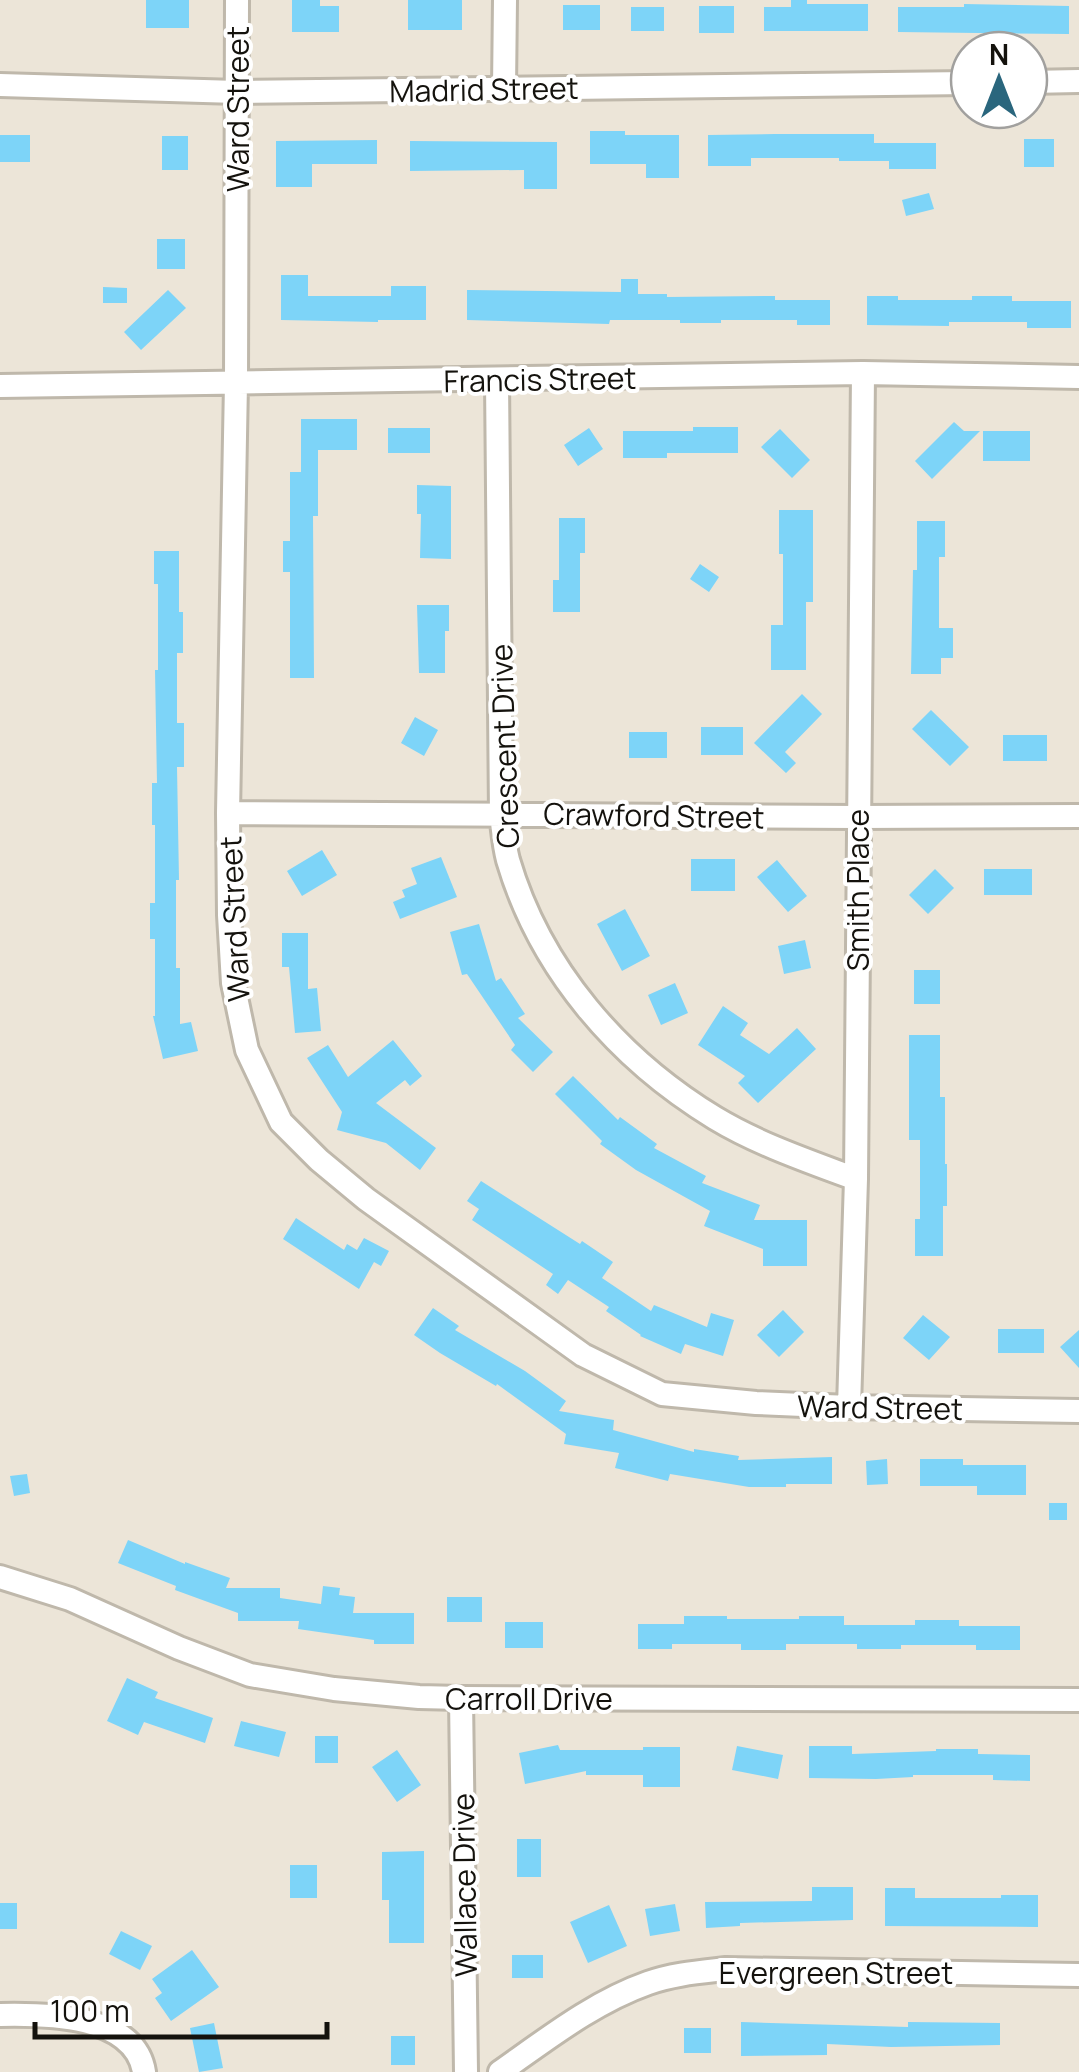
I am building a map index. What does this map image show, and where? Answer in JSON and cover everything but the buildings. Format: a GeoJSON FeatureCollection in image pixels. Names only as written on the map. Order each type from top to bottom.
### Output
{"type":"FeatureCollection","features":[{"type":"Feature","properties":{"kind":"street","name":"Ward Street"},"geometry":{"type":"LineString","coordinates":[[236,0],[236,383],[228,813],[233,983],[247,1050],[281,1122],[366,1199],[582,1355],[662,1394],[756,1404],[1079,1411]]}},
{"type":"Feature","properties":{"kind":"street"},"geometry":{"type":"LineString","coordinates":[[504,0],[504,89]]}},
{"type":"Feature","properties":{"kind":"street"},"geometry":{"type":"LineString","coordinates":[[1049,82],[1079,81]]}},
{"type":"Feature","properties":{"kind":"street","name":"Madrid Street"},"geometry":{"type":"LineString","coordinates":[[0,85],[237,92],[949,82]]}},
{"type":"Feature","properties":{"kind":"street","name":"Francis Street"},"geometry":{"type":"LineString","coordinates":[[0,386],[863,374],[1079,377]]}},
{"type":"Feature","properties":{"kind":"street","name":"Smith Place"},"geometry":{"type":"LineString","coordinates":[[849,1407],[856,1179],[863,374]]}},
{"type":"Feature","properties":{"kind":"street","name":"Crescent Drive"},"geometry":{"type":"LineString","coordinates":[[497,380],[501,814],[507,857],[527,911],[563,977],[605,1031],[657,1078],[716,1119],[792,1156],[856,1179]]}},
{"type":"Feature","properties":{"kind":"street","name":"Crawford Street"},"geometry":{"type":"LineString","coordinates":[[228,813],[1079,816]]}},
{"type":"Feature","properties":{"kind":"street","name":"Carroll Drive"},"geometry":{"type":"LineString","coordinates":[[0,1577],[70,1599],[250,1675],[334,1689],[462,1698],[1079,1700]]}},
{"type":"Feature","properties":{"kind":"street","name":"Wallace Drive"},"geometry":{"type":"LineString","coordinates":[[462,1698],[466,2072]]}},
{"type":"Feature","properties":{"kind":"street","name":"Evergreen Street"},"geometry":{"type":"LineString","coordinates":[[500,2072],[610,1999],[652,1981],[689,1973],[726,1969],[1079,1976]]}},
{"type":"Feature","properties":{"kind":"street"},"geometry":{"type":"LineString","coordinates":[[0,2015],[83,2019],[122,2035],[142,2062],[144,2072]]}}]}
